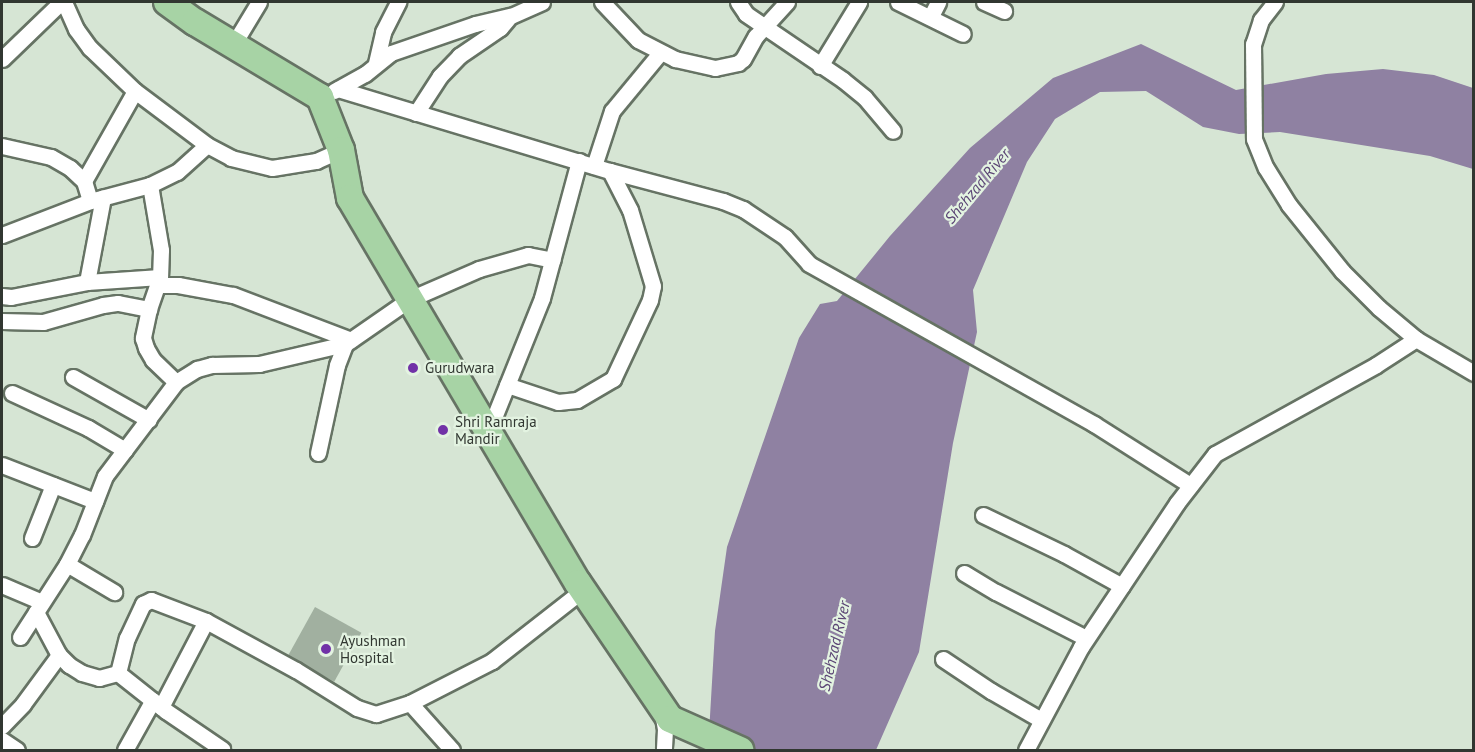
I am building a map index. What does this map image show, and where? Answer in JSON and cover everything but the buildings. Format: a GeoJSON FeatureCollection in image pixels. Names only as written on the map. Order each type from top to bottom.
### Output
{"type":"FeatureCollection","features":[{"type":"Feature","properties":{"kind":"main road"},"geometry":{"type":"LineString","coordinates":[[167,2],[233,45],[329,93],[350,198],[583,590],[665,712],[740,750]]}},
{"type":"Feature","properties":{"kind":"street"},"geometry":{"type":"LineString","coordinates":[[2,58],[62,2],[76,29],[90,48],[135,92],[207,144],[231,158],[272,168],[316,160],[341,150]]}},
{"type":"Feature","properties":{"kind":"street"},"geometry":{"type":"LineString","coordinates":[[233,45],[259,2]]}},
{"type":"Feature","properties":{"kind":"street"},"geometry":{"type":"LineString","coordinates":[[376,63],[383,32],[398,2]]}},
{"type":"Feature","properties":{"kind":"street"},"geometry":{"type":"LineString","coordinates":[[329,93],[365,74],[391,53],[427,39],[511,16],[542,2]]}},
{"type":"Feature","properties":{"kind":"street"},"geometry":{"type":"LineString","coordinates":[[602,2],[638,40],[660,53],[702,67],[738,63],[756,36],[786,2]]}},
{"type":"Feature","properties":{"kind":"street"},"geometry":{"type":"LineString","coordinates":[[738,2],[746,14],[843,80],[865,98],[893,131]]}},
{"type":"Feature","properties":{"kind":"street"},"geometry":{"type":"LineString","coordinates":[[820,66],[859,2]]}},
{"type":"Feature","properties":{"kind":"street"},"geometry":{"type":"LineString","coordinates":[[898,2],[931,16],[963,34]]}},
{"type":"Feature","properties":{"kind":"street"},"geometry":{"type":"LineString","coordinates":[[931,16],[938,2]]}},
{"type":"Feature","properties":{"kind":"street"},"geometry":{"type":"LineString","coordinates":[[984,2],[1004,11]]}},
{"type":"Feature","properties":{"kind":"street"},"geometry":{"type":"LineString","coordinates":[[1275,2],[1261,20],[1255,36],[1252,71],[1254,139],[1266,168],[1289,205],[1336,262],[1379,308],[1416,339],[1473,373]]}},
{"type":"Feature","properties":{"kind":"street"},"geometry":{"type":"LineString","coordinates":[[416,112],[440,76],[459,56],[500,28],[511,16]]}},
{"type":"Feature","properties":{"kind":"street"},"geometry":{"type":"LineString","coordinates":[[594,166],[612,111],[660,53]]}},
{"type":"Feature","properties":{"kind":"street"},"geometry":{"type":"LineString","coordinates":[[84,181],[135,92]]}},
{"type":"Feature","properties":{"kind":"street"},"geometry":{"type":"LineString","coordinates":[[329,93],[416,112],[610,171],[723,201],[743,209],[785,237],[809,264],[1122,440],[1190,485]]}},
{"type":"Feature","properties":{"kind":"street"},"geometry":{"type":"LineString","coordinates":[[2,235],[97,199],[150,185],[177,172],[207,144]]}},
{"type":"Feature","properties":{"kind":"street"},"geometry":{"type":"LineString","coordinates":[[2,146],[51,157],[70,168],[84,181],[97,199],[87,282]]}},
{"type":"Feature","properties":{"kind":"street"},"geometry":{"type":"LineString","coordinates":[[489,430],[542,298],[579,161]]}},
{"type":"Feature","properties":{"kind":"street"},"geometry":{"type":"LineString","coordinates":[[507,385],[558,402],[577,400],[613,380],[650,300],[653,286],[630,210],[610,171]]}},
{"type":"Feature","properties":{"kind":"street"},"geometry":{"type":"LineString","coordinates":[[150,185],[161,250],[159,281],[148,309],[143,338],[153,360],[176,382]]}},
{"type":"Feature","properties":{"kind":"street"},"geometry":{"type":"LineString","coordinates":[[20,637],[66,564],[105,476],[176,382],[197,369],[212,365],[259,364],[348,342],[410,299],[479,269],[528,255],[553,260]]}},
{"type":"Feature","properties":{"kind":"street"},"geometry":{"type":"LineString","coordinates":[[2,296],[11,297],[87,282],[159,281],[233,296],[348,342]]}},
{"type":"Feature","properties":{"kind":"street"},"geometry":{"type":"LineString","coordinates":[[2,321],[42,322],[118,303],[148,309]]}},
{"type":"Feature","properties":{"kind":"street"},"geometry":{"type":"LineString","coordinates":[[1026,750],[1086,638],[1190,485],[1215,454],[1316,400],[1416,339]]}},
{"type":"Feature","properties":{"kind":"street"},"geometry":{"type":"LineString","coordinates":[[318,453],[337,365],[348,342]]}},
{"type":"Feature","properties":{"kind":"street"},"geometry":{"type":"LineString","coordinates":[[73,377],[148,420]]}},
{"type":"Feature","properties":{"kind":"street"},"geometry":{"type":"LineString","coordinates":[[12,393],[88,428],[125,450]]}},
{"type":"Feature","properties":{"kind":"street"},"geometry":{"type":"LineString","coordinates":[[2,465],[95,501]]}},
{"type":"Feature","properties":{"kind":"street"},"geometry":{"type":"LineString","coordinates":[[32,538],[53,485]]}},
{"type":"Feature","properties":{"kind":"street"},"geometry":{"type":"LineString","coordinates":[[983,515],[1064,554],[1122,586]]}},
{"type":"Feature","properties":{"kind":"street"},"geometry":{"type":"LineString","coordinates":[[66,564],[114,592]]}},
{"type":"Feature","properties":{"kind":"street"},"geometry":{"type":"LineString","coordinates":[[964,573],[1086,638]]}},
{"type":"Feature","properties":{"kind":"street"},"geometry":{"type":"LineString","coordinates":[[2,585],[39,607],[59,655],[82,673],[99,678],[118,673]]}},
{"type":"Feature","properties":{"kind":"street"},"geometry":{"type":"LineString","coordinates":[[118,673],[127,638],[146,600],[206,621],[357,708],[376,714],[410,703],[492,661],[583,590]]}},
{"type":"Feature","properties":{"kind":"street"},"geometry":{"type":"LineString","coordinates":[[125,750],[157,703],[206,621]]}},
{"type":"Feature","properties":{"kind":"street"},"geometry":{"type":"LineString","coordinates":[[2,726],[23,704],[59,655]]}},
{"type":"Feature","properties":{"kind":"street"},"geometry":{"type":"LineString","coordinates":[[943,659],[991,692],[1041,720]]}},
{"type":"Feature","properties":{"kind":"street"},"geometry":{"type":"LineString","coordinates":[[118,673],[222,749]]}},
{"type":"Feature","properties":{"kind":"street"},"geometry":{"type":"LineString","coordinates":[[410,703],[452,750]]}},
{"type":"Feature","properties":{"kind":"street"},"geometry":{"type":"LineString","coordinates":[[664,750],[665,712]]}},
{"type":"Feature","properties":{"kind":"street"},"geometry":{"type":"LineString","coordinates":[[2,740],[17,750]]}},
{"type":"Feature","properties":{"kind":"water","name":"Shehzad River"},"geometry":{"type":"Polygon","coordinates":[[[1141,44],[1236,90],[1326,74],[1383,69],[1434,75],[1473,88],[1473,169],[1430,156],[1280,132],[1239,134],[1203,127],[1146,91],[1100,92],[1055,119],[1027,162],[973,290],[977,332],[953,443],[919,652],[876,750],[708,750],[715,631],[727,547],[799,338],[820,304],[837,301],[890,236],[970,148],[1053,78],[1141,44]]]}},
{"type":"Feature","properties":{"kind":"place","name":"Gurudwara"},"geometry":{"type":"Point","coordinates":[413,368]}},
{"type":"Feature","properties":{"kind":"place","name":"Shri Ramraja Mandir"},"geometry":{"type":"Point","coordinates":[443,430]}},
{"type":"Feature","properties":{"kind":"place","name":"Ayushman Hospital"},"geometry":{"type":"Point","coordinates":[326,649]}}]}
